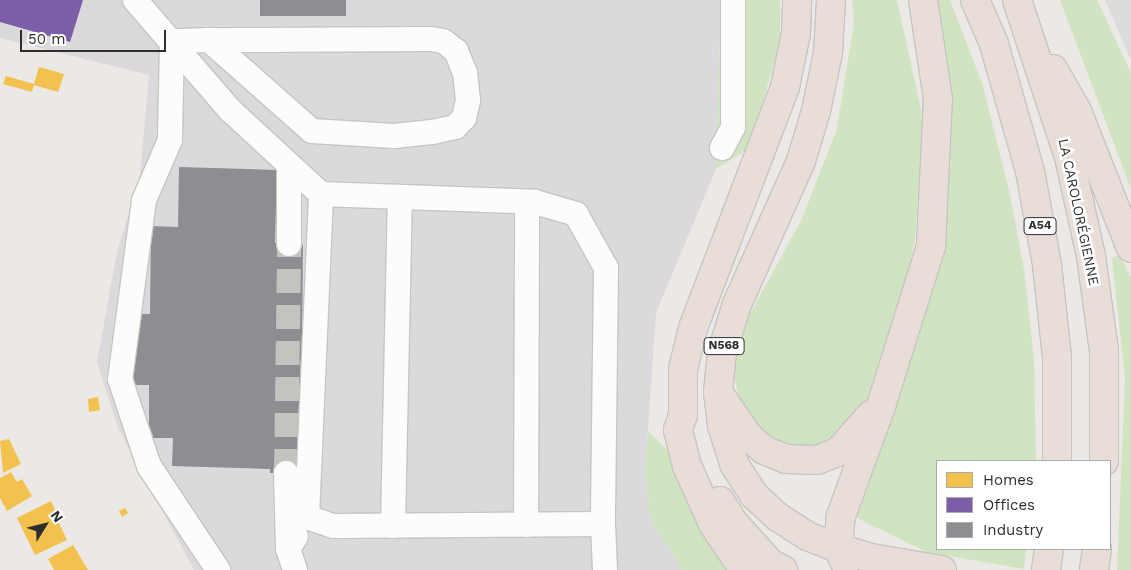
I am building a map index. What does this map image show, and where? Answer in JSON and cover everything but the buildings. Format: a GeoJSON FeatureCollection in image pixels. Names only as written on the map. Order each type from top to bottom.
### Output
{"type":"FeatureCollection","features":[{"type":"Feature","properties":{"kind":"highway","name":"N568"},"geometry":{"type":"LineString","coordinates":[[783,570],[770,563],[734,523],[710,485],[683,415],[684,369],[693,328],[785,87],[796,33],[797,0]]}},
{"type":"Feature","properties":{"kind":"highway","name":"N568"},"geometry":{"type":"LineString","coordinates":[[831,0],[828,53],[816,111],[801,161],[737,304],[722,352],[718,392],[722,426],[734,464],[754,495],[785,522],[843,559],[872,558],[942,570]]}},
{"type":"Feature","properties":{"kind":"highway"},"geometry":{"type":"LineString","coordinates":[[843,559],[841,516],[881,406],[931,246],[938,100],[923,0]]}},
{"type":"Feature","properties":{"kind":"highway","name":"A54"},"geometry":{"type":"LineString","coordinates":[[975,0],[994,44],[1030,171],[1044,246],[1057,357],[1057,460]]}},
{"type":"Feature","properties":{"kind":"highway","name":"LA CAROLORÉGIENNE"},"geometry":{"type":"LineString","coordinates":[[1017,0],[1030,31],[1069,157],[1091,256],[1104,352],[1104,460]]}},
{"type":"Feature","properties":{"kind":"highway"},"geometry":{"type":"LineString","coordinates":[[1030,31],[1078,111],[1131,248]]}},
{"type":"Feature","properties":{"kind":"highway"},"geometry":{"type":"LineString","coordinates":[[718,392],[748,436],[764,450],[786,459],[817,460],[838,452],[881,406]]}},
{"type":"Feature","properties":{"kind":"highway"},"geometry":{"type":"LineString","coordinates":[[683,415],[678,430],[687,466],[713,524],[744,570]]}},
{"type":"Feature","properties":{"kind":"highway"},"geometry":{"type":"LineString","coordinates":[[1046,570],[1049,550]]}},
{"type":"Feature","properties":{"kind":"highway"},"geometry":{"type":"LineString","coordinates":[[1094,570],[1097,550]]}},
{"type":"Feature","properties":{"kind":"lane"},"geometry":{"type":"LineString","coordinates":[[135,0],[230,110],[321,194],[527,202],[576,214],[606,268],[603,524],[606,570]]}},
{"type":"Feature","properties":{"kind":"lane"},"geometry":{"type":"LineString","coordinates":[[722,148],[733,127],[733,0]]}},
{"type":"Feature","properties":{"kind":"lane"},"geometry":{"type":"LineString","coordinates":[[172,41],[209,40],[443,41],[456,51],[465,73],[468,100],[464,118],[456,127],[394,136],[312,131],[209,40]]}},
{"type":"Feature","properties":{"kind":"lane"},"geometry":{"type":"LineString","coordinates":[[172,41],[170,140],[144,200],[120,379],[148,466],[218,570]]}},
{"type":"Feature","properties":{"kind":"lane"},"geometry":{"type":"LineString","coordinates":[[288,244],[289,164]]}},
{"type":"Feature","properties":{"kind":"lane"},"geometry":{"type":"LineString","coordinates":[[292,560],[307,517],[321,194]]}},
{"type":"Feature","properties":{"kind":"lane"},"geometry":{"type":"LineString","coordinates":[[394,526],[400,197]]}},
{"type":"Feature","properties":{"kind":"lane"},"geometry":{"type":"LineString","coordinates":[[526,525],[527,202]]}},
{"type":"Feature","properties":{"kind":"lane"},"geometry":{"type":"LineString","coordinates":[[286,473],[292,560]]}},
{"type":"Feature","properties":{"kind":"lane"},"geometry":{"type":"LineString","coordinates":[[307,517],[333,526],[603,524]]}},
{"type":"Feature","properties":{"kind":"shaded area"},"geometry":{"type":"Polygon","coordinates":[[[0,0],[721,0],[716,169],[656,313],[645,471],[651,521],[683,570],[194,570],[117,426],[97,362],[117,252],[140,176],[149,75],[0,38],[0,0]]]}},
{"type":"Feature","properties":{"kind":"shaded area"},"geometry":{"type":"Polygon","coordinates":[[[1105,0],[1131,0],[1131,60],[1105,0]]]}},
{"type":"Feature","properties":{"kind":"green space"},"geometry":{"type":"Polygon","coordinates":[[[721,0],[780,0],[780,41],[750,148],[716,169],[721,0]]]}},
{"type":"Feature","properties":{"kind":"green space"},"geometry":{"type":"Polygon","coordinates":[[[852,0],[897,0],[923,119],[915,239],[883,400],[818,447],[790,449],[767,436],[743,412],[728,354],[801,221],[837,129],[854,23],[852,0]]]}},
{"type":"Feature","properties":{"kind":"green space"},"geometry":{"type":"Polygon","coordinates":[[[932,0],[950,0],[982,83],[1010,195],[1024,269],[1034,360],[1036,460],[936,460],[936,550],[1026,550],[1024,569],[926,552],[855,517],[918,340],[937,270],[948,196],[948,128],[932,0]]]}},
{"type":"Feature","properties":{"kind":"green space"},"geometry":{"type":"Polygon","coordinates":[[[1060,0],[1097,0],[1131,73],[1131,189],[1060,0]]]}},
{"type":"Feature","properties":{"kind":"green space"},"geometry":{"type":"Polygon","coordinates":[[[1120,255],[1131,277],[1131,570],[1117,570],[1125,379],[1112,258],[1120,255]]]}},
{"type":"Feature","properties":{"kind":"green space"},"geometry":{"type":"Polygon","coordinates":[[[648,431],[673,456],[745,570],[683,570],[651,521],[645,471],[648,431]]]}},
{"type":"Feature","properties":{"kind":"tunnel"},"geometry":{"type":"LineString","coordinates":[[286,473],[289,244]]}}]}
